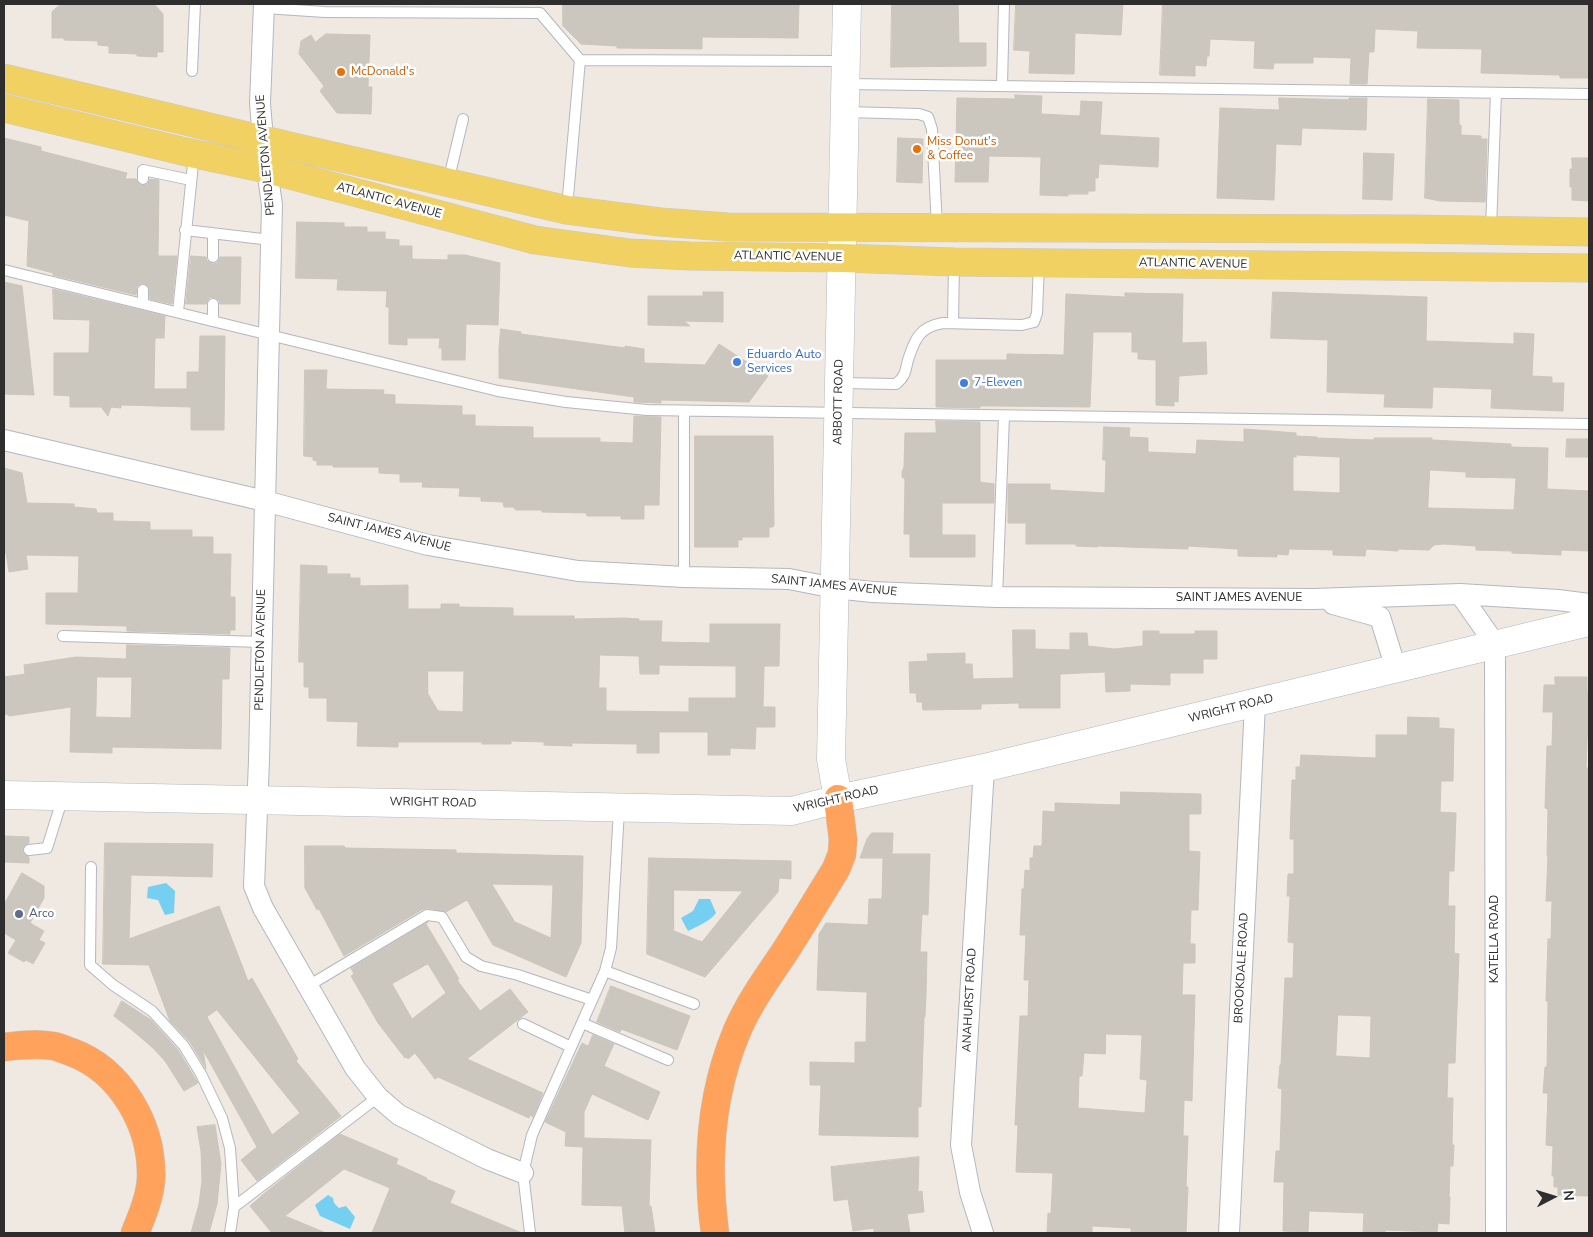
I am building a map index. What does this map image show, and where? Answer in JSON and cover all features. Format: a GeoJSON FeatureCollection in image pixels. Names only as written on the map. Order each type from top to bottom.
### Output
{"type":"FeatureCollection","features":[{"type":"Feature","properties":{"kind":"highway"},"geometry":{"type":"LineString","coordinates":[[715,1233],[712,1201],[712,1122],[721,1075],[738,1030],[758,993],[836,869],[842,854],[843,839],[838,799]]}},
{"type":"Feature","properties":{"kind":"highway"},"geometry":{"type":"LineString","coordinates":[[4,1048],[23,1044],[54,1046],[81,1056],[106,1072],[128,1098],[142,1125],[150,1152],[151,1180],[144,1213],[135,1233]]}},
{"type":"Feature","properties":{"kind":"main road"},"geometry":{"type":"LineString","coordinates":[[4,78],[567,210],[660,222],[727,227],[1412,229],[1589,232]]}},
{"type":"Feature","properties":{"kind":"main road","name":"ATLANTIC AVENUE"},"geometry":{"type":"LineString","coordinates":[[4,108],[194,153],[267,168],[535,240],[630,253],[954,262],[1589,268]]}},
{"type":"Feature","properties":{"kind":"street","name":"ABBOTT ROAD"},"geometry":{"type":"LineString","coordinates":[[838,799],[831,759],[847,4]]}},
{"type":"Feature","properties":{"kind":"street","name":"PENDLETON AVENUE"},"geometry":{"type":"LineString","coordinates":[[264,6],[260,103],[272,205],[258,800],[254,886],[263,908],[355,1068],[378,1097],[399,1115],[487,1159],[523,1173]]}},
{"type":"Feature","properties":{"kind":"street","name":"SAINT JAMES AVENUE"},"geometry":{"type":"LineString","coordinates":[[4,440],[265,501],[428,545],[578,571],[684,577],[789,579],[835,588],[872,592],[997,597],[1314,599],[1460,594],[1558,600],[1589,604]]}},
{"type":"Feature","properties":{"kind":"street"},"geometry":{"type":"LineString","coordinates":[[1460,594],[1495,644]]}},
{"type":"Feature","properties":{"kind":"street"},"geometry":{"type":"LineString","coordinates":[[1314,599],[1380,617],[1396,669]]}},
{"type":"Feature","properties":{"kind":"street","name":"WRIGHT ROAD"},"geometry":{"type":"LineString","coordinates":[[4,795],[792,811],[1255,704],[1589,622]]}},
{"type":"Feature","properties":{"kind":"street","name":"KATELLA ROAD"},"geometry":{"type":"LineString","coordinates":[[1495,644],[1496,1233]]}},
{"type":"Feature","properties":{"kind":"street","name":"BROOKDALE ROAD"},"geometry":{"type":"LineString","coordinates":[[1228,1233],[1255,704]]}},
{"type":"Feature","properties":{"kind":"street","name":"ANAHURST ROAD"},"geometry":{"type":"LineString","coordinates":[[982,1232],[970,1192],[961,1145],[984,768]]}},
{"type":"Feature","properties":{"kind":"lane"},"geometry":{"type":"LineString","coordinates":[[192,71],[195,4]]}},
{"type":"Feature","properties":{"kind":"lane"},"geometry":{"type":"LineString","coordinates":[[1002,86],[1004,4]]}},
{"type":"Feature","properties":{"kind":"lane"},"geometry":{"type":"LineString","coordinates":[[264,6],[540,13],[580,60],[567,210]]}},
{"type":"Feature","properties":{"kind":"lane"},"geometry":{"type":"LineString","coordinates":[[580,60],[846,73],[1002,86],[1589,94]]}},
{"type":"Feature","properties":{"kind":"lane"},"geometry":{"type":"LineString","coordinates":[[1491,230],[1496,93]]}},
{"type":"Feature","properties":{"kind":"lane"},"geometry":{"type":"LineString","coordinates":[[845,112],[919,114],[928,117],[932,129],[936,228]]}},
{"type":"Feature","properties":{"kind":"lane"},"geometry":{"type":"LineString","coordinates":[[448,183],[463,120]]}},
{"type":"Feature","properties":{"kind":"lane"},"geometry":{"type":"LineString","coordinates":[[178,312],[194,153]]}},
{"type":"Feature","properties":{"kind":"lane"},"geometry":{"type":"LineString","coordinates":[[143,179],[143,170],[191,180]]}},
{"type":"Feature","properties":{"kind":"lane"},"geometry":{"type":"LineString","coordinates":[[186,230],[271,240]]}},
{"type":"Feature","properties":{"kind":"lane"},"geometry":{"type":"LineString","coordinates":[[213,234],[213,257]]}},
{"type":"Feature","properties":{"kind":"lane"},"geometry":{"type":"LineString","coordinates":[[953,323],[954,262]]}},
{"type":"Feature","properties":{"kind":"lane"},"geometry":{"type":"LineString","coordinates":[[840,383],[896,384],[905,374],[909,359],[922,330],[931,325],[943,323],[1022,325],[1034,322],[1037,313],[1039,262]]}},
{"type":"Feature","properties":{"kind":"lane"},"geometry":{"type":"LineString","coordinates":[[4,270],[498,391],[575,403],[647,410],[1589,424]]}},
{"type":"Feature","properties":{"kind":"lane"},"geometry":{"type":"LineString","coordinates":[[143,290],[143,304]]}},
{"type":"Feature","properties":{"kind":"lane"},"geometry":{"type":"LineString","coordinates":[[213,304],[213,320]]}},
{"type":"Feature","properties":{"kind":"lane"},"geometry":{"type":"LineString","coordinates":[[684,412],[684,577]]}},
{"type":"Feature","properties":{"kind":"lane"},"geometry":{"type":"LineString","coordinates":[[997,597],[1004,416]]}},
{"type":"Feature","properties":{"kind":"lane"},"geometry":{"type":"LineString","coordinates":[[63,636],[262,642]]}},
{"type":"Feature","properties":{"kind":"lane"},"geometry":{"type":"LineString","coordinates":[[29,850],[47,848],[64,796]]}},
{"type":"Feature","properties":{"kind":"lane"},"geometry":{"type":"LineString","coordinates":[[530,1233],[523,1173],[532,1135],[605,972],[611,948],[619,807]]}},
{"type":"Feature","properties":{"kind":"lane"},"geometry":{"type":"LineString","coordinates":[[91,867],[90,965],[112,985],[152,1011],[184,1046],[201,1074],[222,1118],[230,1148],[234,1207],[230,1233]]}},
{"type":"Feature","properties":{"kind":"lane"},"geometry":{"type":"LineString","coordinates":[[308,986],[427,915],[442,917],[466,957],[480,966],[518,975],[592,1000]]}},
{"type":"Feature","properties":{"kind":"lane"},"geometry":{"type":"LineString","coordinates":[[605,972],[694,1004]]}},
{"type":"Feature","properties":{"kind":"lane"},"geometry":{"type":"LineString","coordinates":[[582,1023],[668,1060]]}},
{"type":"Feature","properties":{"kind":"lane"},"geometry":{"type":"LineString","coordinates":[[523,1024],[571,1047]]}},
{"type":"Feature","properties":{"kind":"lane"},"geometry":{"type":"LineString","coordinates":[[234,1207],[378,1097]]}},
{"type":"Feature","properties":{"kind":"water"},"geometry":{"type":"Polygon","coordinates":[[[166,883],[175,891],[174,913],[165,915],[158,900],[147,898],[148,887],[166,883]]]}},
{"type":"Feature","properties":{"kind":"water"},"geometry":{"type":"Polygon","coordinates":[[[699,899],[710,899],[716,913],[707,921],[688,931],[681,918],[693,911],[699,899]]]}},
{"type":"Feature","properties":{"kind":"water"},"geometry":{"type":"Polygon","coordinates":[[[328,1195],[333,1198],[334,1203],[339,1208],[346,1206],[355,1217],[350,1229],[320,1216],[315,1205],[328,1195]]]}},
{"type":"Feature","properties":{"kind":"building"},"geometry":{"type":"Polygon","coordinates":[[[61,4],[154,4],[163,14],[163,52],[157,52],[157,57],[109,53],[109,46],[98,45],[98,41],[52,38],[52,12],[61,4]]]}},
{"type":"Feature","properties":{"kind":"building"},"geometry":{"type":"Polygon","coordinates":[[[563,4],[799,4],[798,38],[702,37],[702,49],[617,48],[617,46],[581,44],[563,26],[563,4]]]}},
{"type":"Feature","properties":{"kind":"building"},"geometry":{"type":"Polygon","coordinates":[[[892,4],[958,4],[959,43],[986,43],[986,66],[891,67],[892,4]]]}},
{"type":"Feature","properties":{"kind":"building"},"geometry":{"type":"Polygon","coordinates":[[[1016,4],[1123,4],[1121,35],[1075,33],[1074,74],[1029,73],[1030,51],[1014,50],[1016,4]]]}},
{"type":"Feature","properties":{"kind":"building"},"geometry":{"type":"Polygon","coordinates":[[[1163,4],[1589,4],[1589,78],[1560,78],[1560,75],[1481,73],[1482,49],[1417,48],[1418,31],[1375,29],[1374,52],[1369,52],[1367,84],[1350,84],[1351,58],[1313,57],[1313,63],[1274,63],[1273,69],[1254,68],[1255,41],[1210,39],[1209,56],[1207,56],[1206,66],[1195,65],[1195,76],[1160,75],[1163,4]]]}},
{"type":"Feature","properties":{"kind":"building","name":"McDonald's"},"geometry":{"type":"Polygon","coordinates":[[[326,34],[370,35],[368,87],[372,87],[371,114],[337,113],[320,91],[324,86],[299,54],[301,41],[311,35],[315,42],[326,34]]]}},
{"type":"Feature","properties":{"kind":"building"},"geometry":{"type":"Polygon","coordinates":[[[1015,95],[1042,96],[1041,114],[1080,116],[1081,101],[1102,102],[1100,135],[1159,138],[1158,167],[1099,164],[1098,178],[1095,178],[1095,191],[1088,191],[1088,194],[1068,194],[1068,196],[1040,195],[1041,157],[989,156],[988,182],[955,182],[957,98],[1015,99],[1015,95]]]}},
{"type":"Feature","properties":{"kind":"building"},"geometry":{"type":"Polygon","coordinates":[[[1279,98],[1349,100],[1349,98],[1367,98],[1366,130],[1302,128],[1301,145],[1276,144],[1274,200],[1217,198],[1220,108],[1279,110],[1279,98]]]}},
{"type":"Feature","properties":{"kind":"building"},"geometry":{"type":"Polygon","coordinates":[[[1428,99],[1459,100],[1461,135],[1481,136],[1481,139],[1487,139],[1485,202],[1440,201],[1425,198],[1428,99]]]}},
{"type":"Feature","properties":{"kind":"building"},"geometry":{"type":"Polygon","coordinates":[[[4,138],[41,147],[41,151],[127,173],[125,179],[136,179],[140,185],[147,185],[150,179],[159,180],[158,256],[177,256],[172,304],[150,299],[149,287],[143,283],[137,286],[136,295],[53,275],[53,273],[27,266],[29,221],[4,215],[4,138]]]}},
{"type":"Feature","properties":{"kind":"building"},"geometry":{"type":"Polygon","coordinates":[[[898,138],[923,139],[922,183],[897,182],[898,138]]]}},
{"type":"Feature","properties":{"kind":"building"},"geometry":{"type":"Polygon","coordinates":[[[1364,153],[1394,154],[1392,200],[1363,199],[1364,153]]]}},
{"type":"Feature","properties":{"kind":"building"},"geometry":{"type":"Polygon","coordinates":[[[1572,158],[1589,158],[1589,201],[1572,200],[1570,169],[1572,169],[1572,158]]]}},
{"type":"Feature","properties":{"kind":"building"},"geometry":{"type":"Polygon","coordinates":[[[297,222],[344,223],[344,227],[367,227],[367,232],[385,232],[385,239],[399,240],[399,246],[412,246],[412,259],[448,260],[448,255],[465,255],[500,263],[498,325],[466,324],[465,360],[442,360],[442,348],[439,348],[440,338],[407,338],[407,345],[389,344],[389,307],[386,307],[387,291],[337,290],[338,279],[296,278],[297,222]]]}},
{"type":"Feature","properties":{"kind":"building"},"geometry":{"type":"Polygon","coordinates":[[[191,256],[206,257],[207,261],[213,264],[217,263],[220,257],[241,257],[240,304],[220,304],[219,300],[213,297],[209,298],[206,304],[186,304],[191,256]]]}},
{"type":"Feature","properties":{"kind":"building"},"geometry":{"type":"Polygon","coordinates":[[[4,282],[22,286],[34,395],[4,394],[4,282]]]}},
{"type":"Feature","properties":{"kind":"building"},"geometry":{"type":"Polygon","coordinates":[[[53,289],[165,316],[164,338],[155,338],[154,389],[187,389],[187,372],[199,372],[200,336],[225,336],[224,430],[191,430],[191,407],[121,405],[121,408],[111,407],[108,416],[101,407],[70,407],[70,396],[54,395],[54,353],[89,353],[90,320],[54,319],[53,289]]]}},
{"type":"Feature","properties":{"kind":"building"},"geometry":{"type":"Polygon","coordinates":[[[703,292],[723,292],[723,322],[684,321],[690,326],[648,325],[648,296],[703,296],[703,292]]]}},
{"type":"Feature","properties":{"kind":"building"},"geometry":{"type":"Polygon","coordinates":[[[1273,292],[1427,297],[1426,341],[1514,344],[1514,333],[1534,334],[1532,376],[1552,377],[1552,383],[1564,383],[1563,411],[1491,408],[1492,389],[1433,387],[1432,408],[1384,407],[1385,394],[1327,392],[1328,340],[1271,338],[1273,292]]]}},
{"type":"Feature","properties":{"kind":"building"},"geometry":{"type":"Polygon","coordinates":[[[1125,293],[1183,294],[1182,343],[1206,342],[1207,374],[1179,376],[1178,402],[1174,401],[1174,406],[1156,405],[1156,360],[1138,359],[1138,352],[1132,352],[1132,332],[1093,332],[1090,407],[936,407],[936,360],[1007,360],[1007,354],[1064,355],[1066,294],[1125,297],[1125,293]]]}},
{"type":"Feature","properties":{"kind":"building"},"geometry":{"type":"Polygon","coordinates":[[[501,329],[521,332],[521,334],[644,349],[644,363],[705,365],[719,344],[768,376],[749,402],[661,400],[661,403],[634,402],[634,397],[499,378],[501,329]]]}},
{"type":"Feature","properties":{"kind":"building"},"geometry":{"type":"Polygon","coordinates":[[[305,370],[327,370],[326,389],[384,390],[383,394],[395,395],[395,404],[462,406],[462,415],[475,415],[475,426],[533,427],[533,438],[600,438],[600,442],[633,443],[634,416],[661,417],[659,505],[644,505],[644,519],[621,519],[621,516],[587,516],[586,513],[516,510],[513,507],[504,507],[503,502],[481,501],[481,497],[459,496],[460,488],[422,487],[423,482],[400,482],[400,474],[379,473],[379,467],[317,465],[317,461],[313,460],[313,457],[304,456],[305,370]]]}},
{"type":"Feature","properties":{"kind":"building"},"geometry":{"type":"Polygon","coordinates":[[[936,421],[980,422],[980,482],[994,484],[994,503],[942,503],[942,535],[975,535],[975,557],[910,557],[910,534],[904,534],[905,479],[902,477],[902,472],[904,467],[905,433],[936,433],[936,421]]]}},
{"type":"Feature","properties":{"kind":"building"},"geometry":{"type":"Polygon","coordinates":[[[1104,427],[1130,428],[1129,437],[1148,438],[1148,452],[1196,454],[1197,440],[1244,442],[1244,429],[1296,433],[1296,436],[1317,438],[1374,440],[1374,438],[1432,438],[1432,440],[1511,444],[1511,447],[1548,448],[1547,489],[1589,491],[1589,551],[1561,550],[1561,555],[1512,553],[1512,551],[1476,550],[1476,546],[1444,544],[1434,545],[1429,550],[1366,549],[1365,556],[1333,555],[1333,550],[1289,549],[1288,555],[1277,554],[1277,557],[1238,556],[1238,549],[1188,546],[1188,549],[1097,547],[1076,546],[1076,544],[1026,544],[1026,523],[1008,523],[1008,484],[1050,484],[1050,490],[1105,493],[1106,460],[1103,460],[1104,427]],[[1296,455],[1296,457],[1293,457],[1293,491],[1340,493],[1340,457],[1296,455]],[[1430,470],[1428,508],[1514,510],[1516,478],[1466,477],[1466,472],[1430,470]]]}},
{"type":"Feature","properties":{"kind":"building"},"geometry":{"type":"Polygon","coordinates":[[[695,436],[773,436],[774,524],[773,527],[769,527],[769,537],[742,537],[742,540],[738,540],[738,547],[695,547],[695,436]]]}},
{"type":"Feature","properties":{"kind":"building"},"geometry":{"type":"Polygon","coordinates":[[[1567,439],[1589,439],[1589,457],[1566,457],[1567,439]]]}},
{"type":"Feature","properties":{"kind":"building"},"geometry":{"type":"Polygon","coordinates":[[[4,468],[22,473],[27,503],[74,504],[74,507],[96,509],[97,513],[113,513],[113,521],[150,522],[150,530],[192,530],[192,537],[213,537],[213,554],[231,554],[230,597],[235,597],[235,630],[230,630],[230,634],[127,631],[127,626],[46,624],[46,593],[78,593],[79,556],[26,555],[28,569],[9,572],[6,553],[4,553],[4,468]]]}},
{"type":"Feature","properties":{"kind":"building"},"geometry":{"type":"Polygon","coordinates":[[[301,565],[327,566],[327,574],[350,574],[350,578],[360,578],[360,586],[408,585],[408,609],[441,609],[441,604],[459,604],[459,607],[513,608],[513,616],[574,616],[574,619],[624,618],[639,619],[639,621],[662,621],[661,642],[710,643],[710,624],[780,624],[779,666],[764,666],[763,707],[775,707],[775,727],[756,727],[755,749],[730,748],[730,755],[708,755],[708,732],[659,732],[659,753],[637,753],[637,744],[572,743],[572,746],[544,745],[544,742],[511,741],[511,744],[398,742],[398,747],[357,746],[358,722],[327,721],[327,698],[309,698],[309,687],[304,687],[304,662],[299,662],[301,565]],[[600,655],[599,688],[606,688],[606,711],[689,712],[689,698],[736,698],[736,666],[659,665],[659,674],[640,674],[639,656],[600,655]],[[428,671],[428,694],[438,711],[463,712],[464,671],[428,671]]]}},
{"type":"Feature","properties":{"kind":"building"},"geometry":{"type":"Polygon","coordinates":[[[1013,630],[1035,630],[1035,649],[1070,650],[1070,633],[1087,633],[1088,646],[1114,649],[1143,646],[1143,631],[1159,631],[1159,634],[1195,634],[1195,631],[1217,631],[1217,659],[1203,659],[1203,673],[1170,673],[1170,685],[1130,684],[1130,691],[1106,692],[1105,672],[1060,674],[1060,708],[1019,708],[1019,703],[981,704],[981,709],[923,710],[922,702],[917,702],[916,693],[910,693],[909,662],[928,661],[927,654],[965,653],[965,664],[972,664],[973,679],[1013,678],[1013,630]]]}},
{"type":"Feature","properties":{"kind":"building"},"geometry":{"type":"Polygon","coordinates":[[[127,645],[230,648],[229,679],[222,679],[221,749],[112,747],[112,753],[70,752],[71,707],[9,716],[8,714],[4,715],[4,677],[25,674],[24,665],[76,657],[126,659],[127,645]],[[97,677],[96,717],[131,718],[132,677],[97,677]]]}},
{"type":"Feature","properties":{"kind":"building"},"geometry":{"type":"Polygon","coordinates":[[[1555,677],[1587,677],[1587,692],[1589,691],[1586,768],[1589,768],[1589,1196],[1558,1195],[1558,1187],[1554,1187],[1554,1176],[1552,1176],[1553,1146],[1546,1145],[1548,1093],[1543,1093],[1545,1067],[1547,1067],[1548,1001],[1546,1001],[1548,939],[1551,939],[1552,901],[1546,901],[1548,809],[1545,808],[1547,746],[1552,746],[1553,712],[1543,712],[1544,685],[1555,685],[1555,677]]]}},
{"type":"Feature","properties":{"kind":"building"},"geometry":{"type":"Polygon","coordinates":[[[1408,717],[1439,718],[1439,728],[1454,729],[1453,781],[1441,781],[1440,812],[1456,813],[1454,871],[1449,871],[1448,906],[1455,906],[1454,953],[1459,954],[1455,1063],[1448,1063],[1447,1098],[1453,1098],[1452,1145],[1454,1145],[1453,1166],[1450,1166],[1449,1224],[1438,1223],[1437,1232],[1385,1230],[1385,1233],[1363,1233],[1364,1213],[1309,1211],[1308,1232],[1283,1231],[1284,1182],[1274,1182],[1276,1151],[1280,1151],[1282,1089],[1278,1088],[1281,1065],[1285,978],[1293,978],[1294,943],[1288,942],[1290,896],[1287,896],[1288,874],[1294,874],[1294,839],[1290,839],[1292,780],[1296,780],[1296,767],[1300,767],[1301,755],[1376,758],[1376,735],[1407,735],[1408,717]],[[1338,1015],[1336,1056],[1370,1058],[1371,1016],[1338,1015]]]}},
{"type":"Feature","properties":{"kind":"building"},"geometry":{"type":"Polygon","coordinates":[[[1121,792],[1201,794],[1201,814],[1189,814],[1189,851],[1200,852],[1198,910],[1191,910],[1190,944],[1195,944],[1195,963],[1183,963],[1182,995],[1195,995],[1192,1101],[1184,1100],[1183,1136],[1188,1136],[1186,1233],[1131,1233],[1131,1228],[1092,1226],[1092,1233],[1047,1232],[1048,1213],[1051,1214],[1053,1173],[1016,1172],[1018,1125],[1015,1125],[1020,1016],[1028,1016],[1029,980],[1024,980],[1026,935],[1020,935],[1022,889],[1024,889],[1025,870],[1030,871],[1030,858],[1033,858],[1034,846],[1042,846],[1043,811],[1055,812],[1055,803],[1120,805],[1121,792]],[[1106,1034],[1105,1054],[1084,1053],[1082,1076],[1079,1076],[1078,1108],[1145,1113],[1147,1080],[1140,1079],[1142,1035],[1106,1034]]]}},
{"type":"Feature","properties":{"kind":"building"},"geometry":{"type":"Polygon","coordinates":[[[872,833],[893,833],[892,854],[930,854],[928,915],[922,914],[920,952],[927,952],[921,1107],[918,1107],[918,1137],[819,1135],[821,1085],[810,1085],[810,1062],[855,1063],[855,1042],[866,1042],[867,992],[817,990],[819,934],[826,923],[868,925],[869,899],[882,899],[883,858],[860,858],[867,839],[872,833]]]}},
{"type":"Feature","properties":{"kind":"building"},"geometry":{"type":"Polygon","coordinates":[[[4,836],[29,837],[29,843],[22,850],[29,857],[29,863],[4,862],[4,836]]]}},
{"type":"Feature","properties":{"kind":"building"},"geometry":{"type":"Polygon","coordinates":[[[105,843],[213,844],[212,877],[131,875],[129,939],[219,906],[248,981],[252,978],[298,1059],[296,1061],[341,1116],[257,1181],[241,1160],[257,1147],[203,1050],[206,1069],[190,1042],[170,1021],[149,965],[103,964],[105,843]],[[217,1010],[207,1017],[272,1135],[300,1113],[217,1010]]]}},
{"type":"Feature","properties":{"kind":"building"},"geometry":{"type":"Polygon","coordinates":[[[305,846],[456,850],[456,853],[583,856],[581,943],[566,977],[493,945],[467,900],[446,912],[428,908],[423,909],[344,956],[319,909],[317,910],[305,888],[305,846]],[[492,884],[515,922],[551,938],[553,885],[492,884]]]}},
{"type":"Feature","properties":{"kind":"building"},"geometry":{"type":"Polygon","coordinates":[[[649,858],[791,861],[791,879],[779,878],[778,892],[705,977],[647,954],[649,858]],[[674,890],[674,931],[702,942],[743,891],[674,890]]]}},
{"type":"Feature","properties":{"kind":"building","name":"Arco"},"geometry":{"type":"Polygon","coordinates":[[[22,873],[44,886],[44,898],[30,923],[44,931],[39,940],[45,943],[33,964],[26,960],[24,962],[8,953],[16,940],[4,933],[4,905],[22,873]]]}},
{"type":"Feature","properties":{"kind":"building"},"geometry":{"type":"Polygon","coordinates":[[[428,922],[426,924],[459,979],[457,980],[480,1011],[510,989],[528,1012],[467,1059],[543,1093],[533,1117],[530,1115],[529,1118],[438,1077],[435,1079],[415,1053],[408,1059],[407,1057],[405,1058],[378,1023],[351,976],[354,974],[351,968],[428,922]],[[428,964],[392,984],[412,1019],[446,993],[428,964]]]}},
{"type":"Feature","properties":{"kind":"building"},"geometry":{"type":"Polygon","coordinates":[[[611,986],[690,1016],[677,1050],[621,1029],[620,1032],[597,1022],[611,986]]]}},
{"type":"Feature","properties":{"kind":"building"},"geometry":{"type":"Polygon","coordinates":[[[122,1001],[151,1020],[178,1050],[198,1083],[184,1091],[165,1061],[153,1048],[114,1016],[122,1001]]]}},
{"type":"Feature","properties":{"kind":"building"},"geometry":{"type":"Polygon","coordinates":[[[593,1035],[614,1044],[604,1066],[660,1092],[648,1120],[592,1094],[584,1112],[584,1138],[651,1140],[649,1206],[651,1206],[655,1233],[625,1233],[622,1206],[582,1205],[583,1147],[565,1146],[566,1132],[545,1122],[582,1043],[588,1046],[593,1035]]]}},
{"type":"Feature","properties":{"kind":"building"},"geometry":{"type":"Polygon","coordinates":[[[215,1125],[221,1164],[217,1204],[209,1233],[191,1233],[199,1204],[202,1181],[201,1151],[197,1127],[215,1125]]]}},
{"type":"Feature","properties":{"kind":"building"},"geometry":{"type":"Polygon","coordinates":[[[340,1134],[398,1159],[396,1164],[455,1191],[450,1203],[522,1233],[372,1233],[390,1188],[344,1169],[285,1216],[326,1233],[272,1233],[250,1206],[340,1134]]]}},
{"type":"Feature","properties":{"kind":"building"},"geometry":{"type":"Polygon","coordinates":[[[919,1157],[918,1192],[922,1191],[924,1212],[907,1214],[910,1233],[874,1233],[874,1228],[853,1231],[848,1199],[834,1201],[831,1167],[919,1157]]]}},
{"type":"Feature","properties":{"kind":"place","name":"McDonald's"},"geometry":{"type":"Point","coordinates":[341,72]}},
{"type":"Feature","properties":{"kind":"place","name":"Miss Donut's & Coffee"},"geometry":{"type":"Point","coordinates":[917,149]}},
{"type":"Feature","properties":{"kind":"place","name":"Eduardo Auto Services"},"geometry":{"type":"Point","coordinates":[737,362]}},
{"type":"Feature","properties":{"kind":"place","name":"7-Eleven"},"geometry":{"type":"Point","coordinates":[964,383]}},
{"type":"Feature","properties":{"kind":"place","name":"Arco"},"geometry":{"type":"Point","coordinates":[19,914]}}]}
